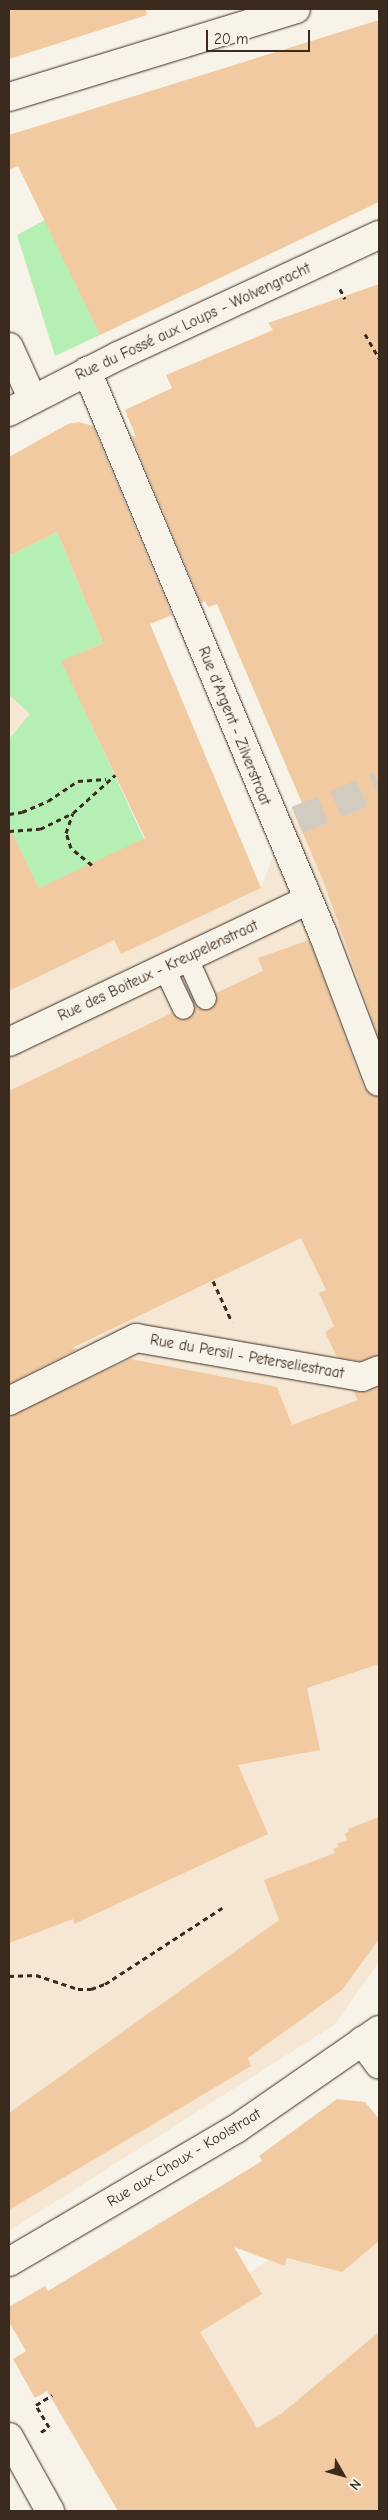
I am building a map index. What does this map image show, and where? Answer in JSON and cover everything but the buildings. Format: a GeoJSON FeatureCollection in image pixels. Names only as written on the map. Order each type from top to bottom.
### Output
{"type":"FeatureCollection","features":[{"type":"Feature","properties":{"kind":"street"},"geometry":{"type":"LineString","coordinates":[[9,97],[296,9]]}},
{"type":"Feature","properties":{"kind":"street","name":"Rue du Fossé aux Loups - Wolvengracht"},"geometry":{"type":"LineString","coordinates":[[9,412],[87,370],[379,235]]}},
{"type":"Feature","properties":{"kind":"street"},"geometry":{"type":"LineString","coordinates":[[9,347],[32,398]]}},
{"type":"Feature","properties":{"kind":"street","name":"Rue d'Argent - Zilverstraat"},"geometry":{"type":"LineString","coordinates":[[87,370],[308,900],[379,1082]]}},
{"type":"Feature","properties":{"kind":"street","name":"Rue des Boiteux - Kreupelenstraat"},"geometry":{"type":"LineString","coordinates":[[9,1042],[308,900]]}},
{"type":"Feature","properties":{"kind":"street","name":"Rue du Persil - Peterseliestraat"},"geometry":{"type":"LineString","coordinates":[[9,1400],[136,1338],[362,1377],[379,1370]]}},
{"type":"Feature","properties":{"kind":"street"},"geometry":{"type":"LineString","coordinates":[[371,2035],[379,2064]]}},
{"type":"Feature","properties":{"kind":"street","name":"Rue aux Choux - Koolstraat"},"geometry":{"type":"LineString","coordinates":[[9,2262],[236,2129],[371,2035]]}},
{"type":"Feature","properties":{"kind":"street"},"geometry":{"type":"LineString","coordinates":[[11,2442],[50,2511]]}},
{"type":"Feature","properties":{"kind":"lane"},"geometry":{"type":"LineString","coordinates":[[175,963],[205,998]]}},
{"type":"Feature","properties":{"kind":"lane"},"geometry":{"type":"LineString","coordinates":[[175,963],[183,1008]]}},
{"type":"Feature","properties":{"kind":"path"},"geometry":{"type":"LineString","coordinates":[[340,290],[345,299]]}},
{"type":"Feature","properties":{"kind":"path"},"geometry":{"type":"LineString","coordinates":[[365,334],[379,358]]}},
{"type":"Feature","properties":{"kind":"path"},"geometry":{"type":"LineString","coordinates":[[9,831],[40,830],[73,813],[107,780],[115,775]]}},
{"type":"Feature","properties":{"kind":"path"},"geometry":{"type":"LineString","coordinates":[[9,814],[22,812],[48,801],[78,781],[107,780]]}},
{"type":"Feature","properties":{"kind":"path"},"geometry":{"type":"LineString","coordinates":[[73,813],[66,833],[71,848],[92,865]]}},
{"type":"Feature","properties":{"kind":"path"},"geometry":{"type":"LineString","coordinates":[[213,1281],[233,1324]]}},
{"type":"Feature","properties":{"kind":"path"},"geometry":{"type":"LineString","coordinates":[[9,1976],[36,1975],[78,1989],[91,1989],[105,1984],[222,1908]]}},
{"type":"Feature","properties":{"kind":"path"},"geometry":{"type":"LineString","coordinates":[[47,2424],[36,2405],[52,2395]]}},
{"type":"Feature","properties":{"kind":"shaded area"},"geometry":{"type":"Polygon","coordinates":[[[9,695],[31,714],[9,739],[9,695]]]}},
{"type":"Feature","properties":{"kind":"shaded area"},"geometry":{"type":"Polygon","coordinates":[[[379,771],[379,1962],[334,2025],[9,2231],[9,991],[33,979],[9,929],[9,846],[16,842],[46,901],[86,882],[122,953],[261,888],[292,807],[379,771]]]}},
{"type":"Feature","properties":{"kind":"shaded area"},"geometry":{"type":"Polygon","coordinates":[[[379,2240],[379,2511],[118,2511],[57,2408],[261,2295],[249,2273],[269,2260],[285,2266],[291,2243],[371,2248],[379,2240]]]}},
{"type":"Feature","properties":{"kind":"green space"},"geometry":{"type":"Polygon","coordinates":[[[45,220],[100,335],[55,356],[17,235],[45,220]]]}},
{"type":"Feature","properties":{"kind":"green space"},"geometry":{"type":"Polygon","coordinates":[[[57,532],[103,643],[62,661],[144,839],[46,902],[16,842],[9,846],[9,739],[30,714],[9,695],[9,556],[57,532]]]}},
{"type":"Feature","properties":{"kind":"tunnel"},"geometry":{"type":"LineString","coordinates":[[297,820],[379,786]]}}]}
